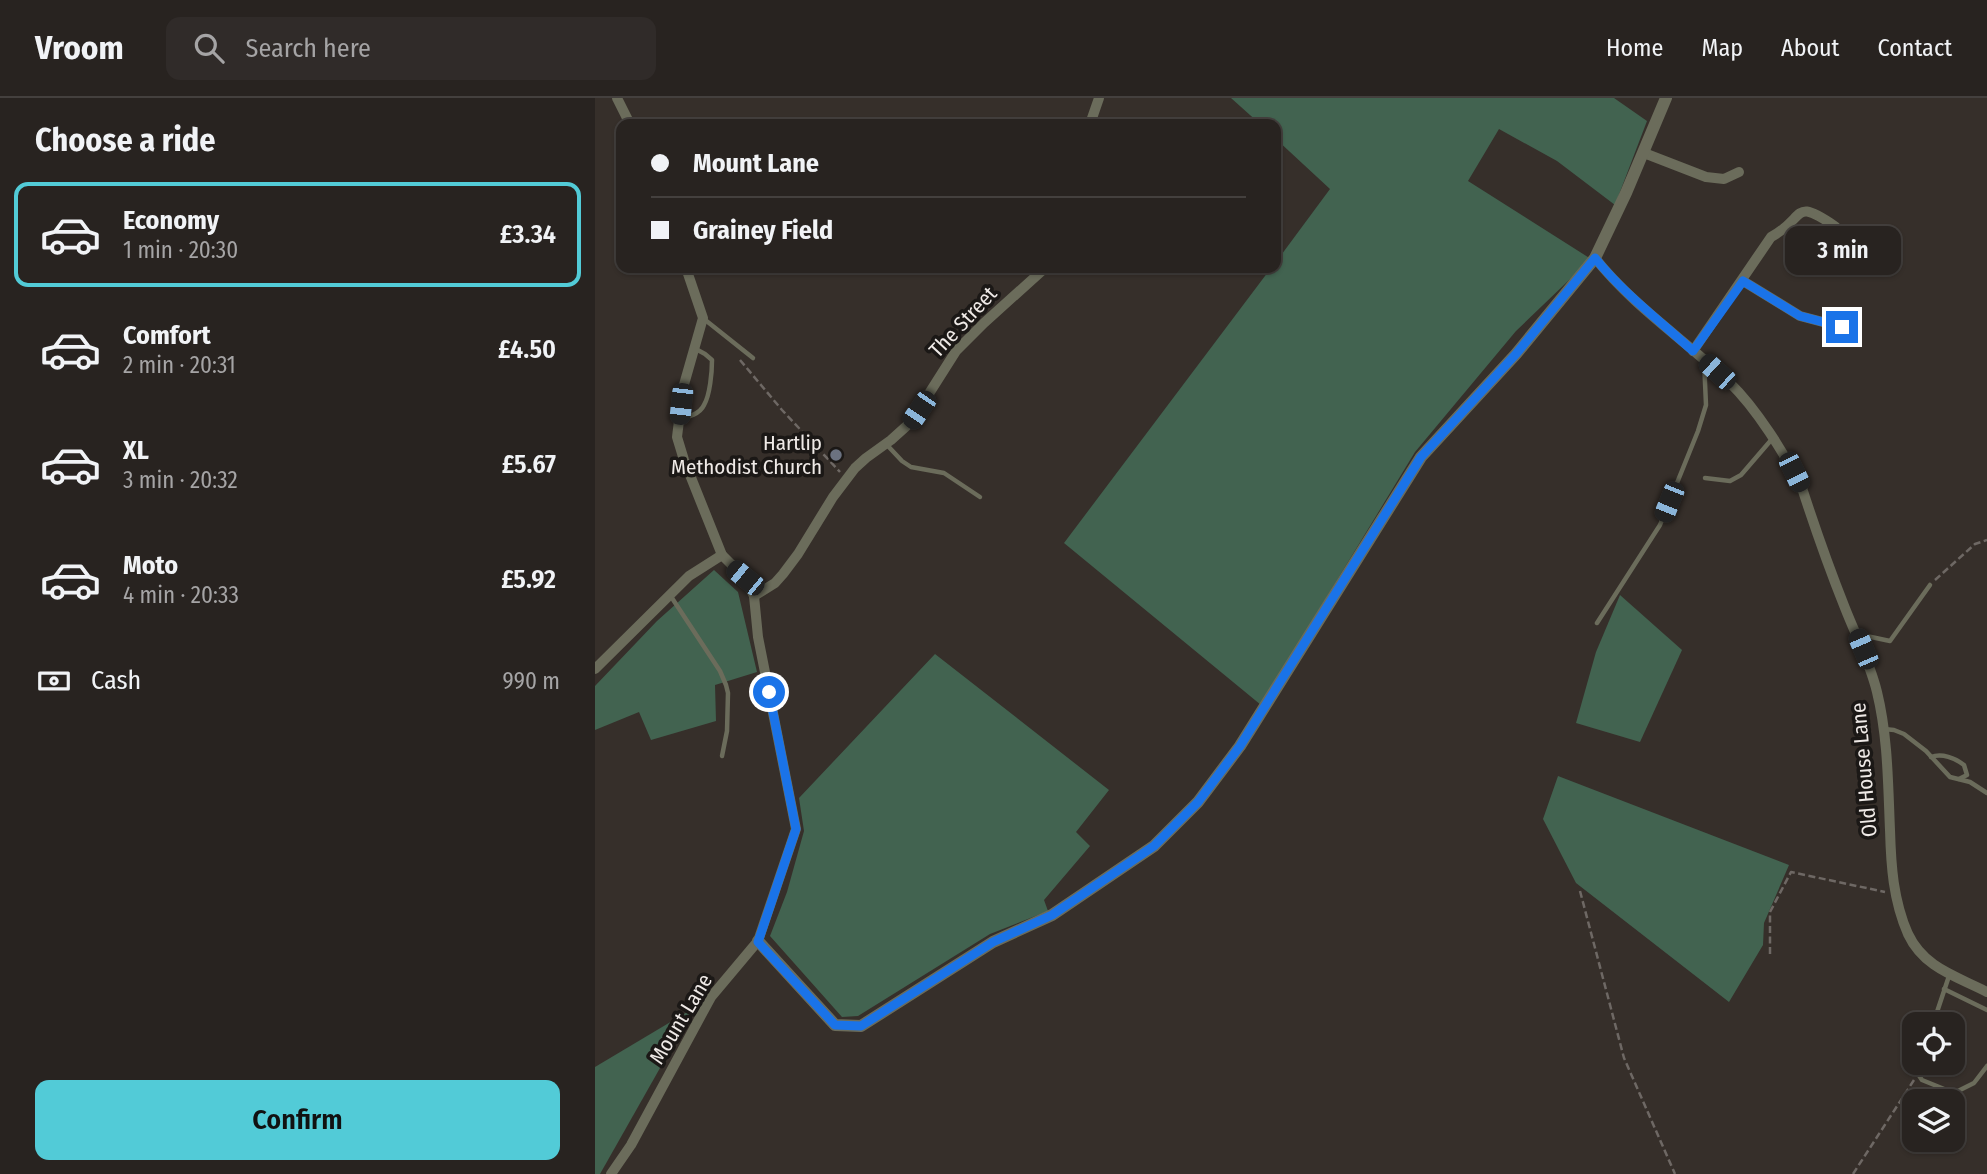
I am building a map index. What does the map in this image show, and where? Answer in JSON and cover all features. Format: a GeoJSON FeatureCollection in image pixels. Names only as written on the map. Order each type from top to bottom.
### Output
{"type":"FeatureCollection","features":[{"type":"Feature","properties":{"kind":"street"},"geometry":{"type":"LineString","coordinates":[[617,98],[628,119]]}},
{"type":"Feature","properties":{"kind":"street"},"geometry":{"type":"LineString","coordinates":[[1092,119],[1099,98]]}},
{"type":"Feature","properties":{"kind":"street"},"geometry":{"type":"LineString","coordinates":[[758,942],[835,1025],[861,1026],[993,942],[1052,915],[1154,846],[1198,802],[1240,746],[1421,457],[1516,354],[1595,258],[1644,153],[1666,98]]}},
{"type":"Feature","properties":{"kind":"street"},"geometry":{"type":"LineString","coordinates":[[1644,153],[1706,177],[1724,179],[1739,172]]}},
{"type":"Feature","properties":{"kind":"street"},"geometry":{"type":"LineString","coordinates":[[1693,351],[1771,237],[1785,230],[1795,216],[1804,211],[1815,213],[1836,227]]}},
{"type":"Feature","properties":{"kind":"street","name":"Old House Lane"},"geometry":{"type":"LineString","coordinates":[[1595,258],[1640,305],[1731,384],[1773,439],[1802,488],[1877,693],[1888,781],[1890,855],[1895,894],[1908,934],[1930,963],[1987,992]]}},
{"type":"Feature","properties":{"kind":"street"},"geometry":{"type":"LineString","coordinates":[[688,273],[703,318],[683,388],[677,437],[722,555],[745,578],[754,596]]}},
{"type":"Feature","properties":{"kind":"street","name":"The Street"},"geometry":{"type":"LineString","coordinates":[[754,596],[783,575],[847,478],[866,458],[911,422],[956,351],[1039,273]]}},
{"type":"Feature","properties":{"kind":"street"},"geometry":{"type":"LineString","coordinates":[[1743,281],[1800,316],[1842,327]]}},
{"type":"Feature","properties":{"kind":"street"},"geometry":{"type":"LineString","coordinates":[[595,668],[689,576],[722,555]]}},
{"type":"Feature","properties":{"kind":"street","name":"Mount Lane"},"geometry":{"type":"LineString","coordinates":[[611,1174],[631,1145],[711,997],[758,942],[796,829],[758,637],[754,596]]}},
{"type":"Feature","properties":{"kind":"lane"},"geometry":{"type":"LineString","coordinates":[[703,318],[753,358]]}},
{"type":"Feature","properties":{"kind":"lane"},"geometry":{"type":"LineString","coordinates":[[679,420],[699,412],[704,405],[712,372],[712,360],[693,348]]}},
{"type":"Feature","properties":{"kind":"lane"},"geometry":{"type":"LineString","coordinates":[[1597,623],[1660,525],[1706,405],[1704,359]]}},
{"type":"Feature","properties":{"kind":"lane"},"geometry":{"type":"LineString","coordinates":[[1705,478],[1730,481],[1741,475],[1773,439]]}},
{"type":"Feature","properties":{"kind":"lane"},"geometry":{"type":"LineString","coordinates":[[886,444],[911,467],[944,473],[980,497]]}},
{"type":"Feature","properties":{"kind":"lane"},"geometry":{"type":"LineString","coordinates":[[1856,634],[1890,641],[1930,585]]}},
{"type":"Feature","properties":{"kind":"lane"},"geometry":{"type":"LineString","coordinates":[[670,595],[720,671],[726,685],[727,731],[722,756]]}},
{"type":"Feature","properties":{"kind":"lane"},"geometry":{"type":"LineString","coordinates":[[1883,729],[1904,734],[1931,757],[1942,771],[1952,778],[1970,782],[1987,793]]}},
{"type":"Feature","properties":{"kind":"lane"},"geometry":{"type":"LineString","coordinates":[[1931,757],[1940,754],[1956,759],[1964,765],[1967,775],[1959,779]]}},
{"type":"Feature","properties":{"kind":"lane"},"geometry":{"type":"LineString","coordinates":[[1937,1012],[1950,975]]}},
{"type":"Feature","properties":{"kind":"lane"},"geometry":{"type":"LineString","coordinates":[[1944,989],[1987,1010]]}},
{"type":"Feature","properties":{"kind":"lane"},"geometry":{"type":"LineString","coordinates":[[1919,1075],[1922,1080],[1938,1088],[1957,1093],[1974,1083],[1987,1066]]}},
{"type":"Feature","properties":{"kind":"path"},"geometry":{"type":"LineString","coordinates":[[737,357],[782,410],[847,478]]}},
{"type":"Feature","properties":{"kind":"path"},"geometry":{"type":"LineString","coordinates":[[1930,585],[1975,544],[1987,540]]}},
{"type":"Feature","properties":{"kind":"path"},"geometry":{"type":"LineString","coordinates":[[1770,954],[1770,912],[1791,872],[1895,894]]}},
{"type":"Feature","properties":{"kind":"path"},"geometry":{"type":"LineString","coordinates":[[1580,891],[1624,1058],[1675,1174]]}},
{"type":"Feature","properties":{"kind":"path"},"geometry":{"type":"LineString","coordinates":[[1853,1174],[1917,1075]]}},
{"type":"Feature","properties":{"kind":"green space"},"geometry":{"type":"Polygon","coordinates":[[[1231,98],[1614,98],[1647,121],[1615,205],[1557,161],[1499,129],[1468,181],[1591,259],[1516,331],[1415,452],[1261,705],[1064,543],[1267,273],[1281,273],[1281,255],[1330,189],[1281,144],[1281,119],[1254,119],[1231,98]]]}},
{"type":"Feature","properties":{"kind":"green space"},"geometry":{"type":"Polygon","coordinates":[[[714,570],[738,592],[757,672],[715,685],[716,721],[651,740],[639,712],[595,730],[595,686],[657,621],[714,570]]]}},
{"type":"Feature","properties":{"kind":"green space"},"geometry":{"type":"Polygon","coordinates":[[[1620,595],[1682,650],[1640,742],[1576,723],[1596,652],[1620,595]]]}},
{"type":"Feature","properties":{"kind":"green space"},"geometry":{"type":"Polygon","coordinates":[[[935,654],[1109,790],[1076,832],[1090,846],[1044,900],[1048,911],[990,934],[858,1016],[842,1017],[770,936],[787,892],[804,831],[799,798],[935,654]]]}},
{"type":"Feature","properties":{"kind":"green space"},"geometry":{"type":"Polygon","coordinates":[[[1558,776],[1789,865],[1764,923],[1763,945],[1729,1002],[1576,883],[1543,819],[1558,776]]]}},
{"type":"Feature","properties":{"kind":"green space"},"geometry":{"type":"Polygon","coordinates":[[[694,1008],[600,1174],[595,1174],[595,1067],[694,1008]]]}},
{"type":"Feature","properties":{"kind":"place","name":"Hartlip Methodist Church"},"geometry":{"type":"Point","coordinates":[836,455]}},
{"type":"Feature","properties":{"kind":"route"},"geometry":{"type":"LineString","coordinates":[[769,692],[796,829],[758,942],[835,1025],[861,1026],[993,942],[1052,915],[1154,846],[1198,802],[1240,746],[1421,457],[1516,354],[1595,258],[1640,305],[1693,351],[1743,281],[1800,316],[1842,327]]}}]}
